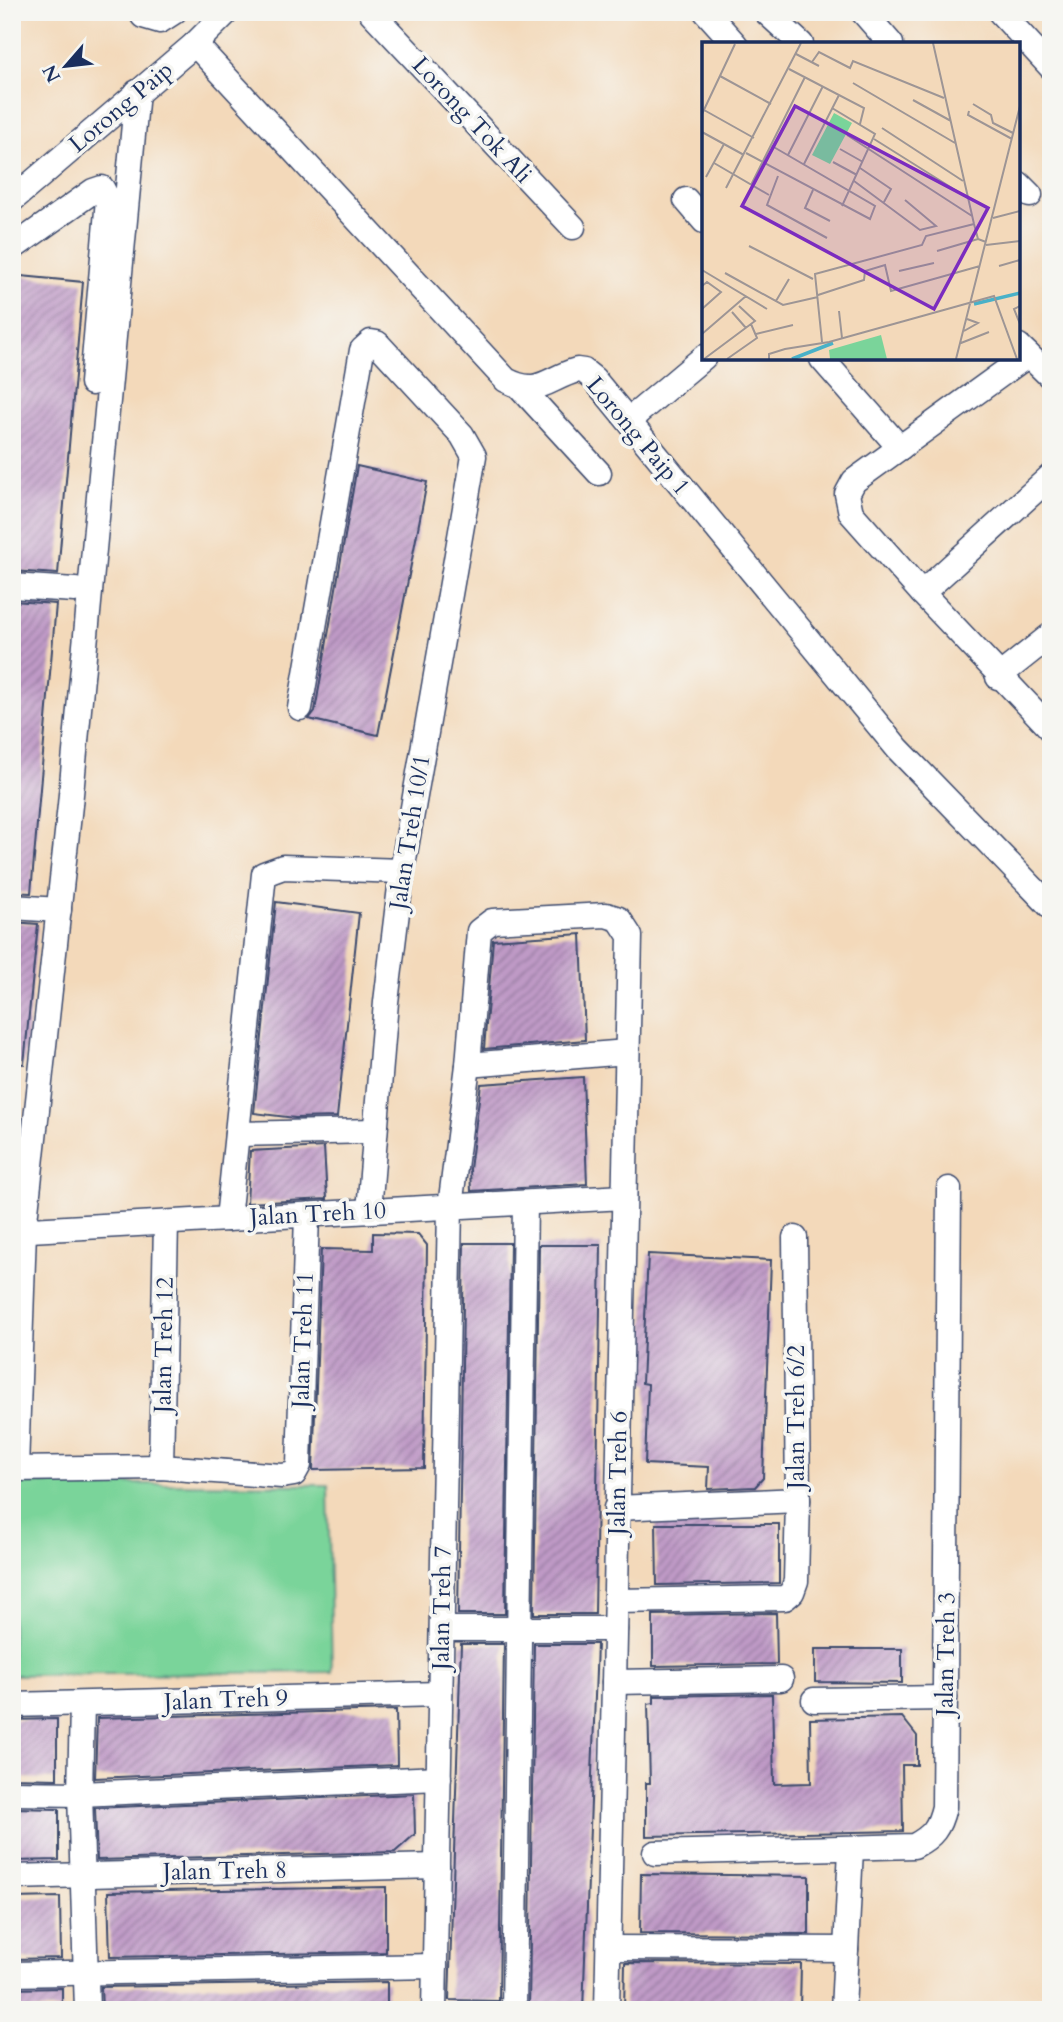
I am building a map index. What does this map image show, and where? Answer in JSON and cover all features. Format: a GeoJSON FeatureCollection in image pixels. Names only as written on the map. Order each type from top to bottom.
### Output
{"type":"FeatureCollection","features":[{"type":"Feature","properties":{"kind":"street"},"geometry":{"type":"LineString","coordinates":[[141,12],[143,16],[160,21],[174,12]]}},
{"type":"Feature","properties":{"kind":"street","name":"Lorong Paip"},"geometry":{"type":"LineString","coordinates":[[12,200],[195,44],[227,12]]}},
{"type":"Feature","properties":{"kind":"street","name":"Lorong Tok Ali"},"geometry":{"type":"LineString","coordinates":[[371,12],[573,227]]}},
{"type":"Feature","properties":{"kind":"street"},"geometry":{"type":"LineString","coordinates":[[706,12],[733,42]]}},
{"type":"Feature","properties":{"kind":"street"},"geometry":{"type":"LineString","coordinates":[[766,12],[799,42]]}},
{"type":"Feature","properties":{"kind":"street"},"geometry":{"type":"LineString","coordinates":[[863,12],[889,42]]}},
{"type":"Feature","properties":{"kind":"street"},"geometry":{"type":"LineString","coordinates":[[1000,12],[1051,67]]}},
{"type":"Feature","properties":{"kind":"street"},"geometry":{"type":"LineString","coordinates":[[195,44],[492,367],[506,380],[521,388],[600,473]]}},
{"type":"Feature","properties":{"kind":"street"},"geometry":{"type":"LineString","coordinates":[[137,92],[18,1231],[14,1469],[161,1467]]}},
{"type":"Feature","properties":{"kind":"street"},"geometry":{"type":"LineString","coordinates":[[13,250],[93,191],[102,188],[108,199],[75,590],[53,909]]}},
{"type":"Feature","properties":{"kind":"street"},"geometry":{"type":"LineString","coordinates":[[686,200],[702,219]]}},
{"type":"Feature","properties":{"kind":"street","name":"Jalan Treh 10/1"},"geometry":{"type":"LineString","coordinates":[[300,708],[362,351],[366,346],[377,343],[462,435],[474,456],[402,871],[386,1002],[369,1212]]}},
{"type":"Feature","properties":{"kind":"street"},"geometry":{"type":"LineString","coordinates":[[1024,350],[1051,377]]}},
{"type":"Feature","properties":{"kind":"street"},"geometry":{"type":"LineString","coordinates":[[629,420],[702,359]]}},
{"type":"Feature","properties":{"kind":"street"},"geometry":{"type":"LineString","coordinates":[[823,360],[900,448]]}},
{"type":"Feature","properties":{"kind":"street"},"geometry":{"type":"LineString","coordinates":[[1011,360],[854,481],[847,494],[851,513],[998,677],[1051,729]]}},
{"type":"Feature","properties":{"kind":"street","name":"Lorong Paip 1"},"geometry":{"type":"LineString","coordinates":[[521,388],[533,389],[568,373],[584,371],[629,420],[711,524],[898,749],[1051,907]]}},
{"type":"Feature","properties":{"kind":"street"},"geometry":{"type":"LineString","coordinates":[[922,593],[1051,476]]}},
{"type":"Feature","properties":{"kind":"street"},"geometry":{"type":"LineString","coordinates":[[12,586],[75,590]]}},
{"type":"Feature","properties":{"kind":"street"},"geometry":{"type":"LineString","coordinates":[[998,677],[1051,635]]}},
{"type":"Feature","properties":{"kind":"street"},"geometry":{"type":"LineString","coordinates":[[228,1219],[264,874],[284,867],[402,871]]}},
{"type":"Feature","properties":{"kind":"street"},"geometry":{"type":"LineString","coordinates":[[12,907],[53,909]]}},
{"type":"Feature","properties":{"kind":"street","name":"Jalan Treh 7"},"geometry":{"type":"LineString","coordinates":[[434,2010],[450,1207],[479,931],[492,921],[606,915],[619,919],[630,936]]}},
{"type":"Feature","properties":{"kind":"street","name":"Jalan Treh 6"},"geometry":{"type":"LineString","coordinates":[[607,2010],[630,936]]}},
{"type":"Feature","properties":{"kind":"street"},"geometry":{"type":"LineString","coordinates":[[467,1065],[627,1052]]}},
{"type":"Feature","properties":{"kind":"street"},"geometry":{"type":"LineString","coordinates":[[237,1134],[375,1131]]}},
{"type":"Feature","properties":{"kind":"street","name":"Jalan Treh 3"},"geometry":{"type":"LineString","coordinates":[[655,1853],[851,1850],[914,1846],[930,1837],[940,1825],[944,1807],[949,1189]]}},
{"type":"Feature","properties":{"kind":"street","name":"Jalan Treh 10"},"geometry":{"type":"LineString","coordinates":[[18,1231],[624,1197]]}},
{"type":"Feature","properties":{"kind":"street"},"geometry":{"type":"LineString","coordinates":[[514,2010],[521,1629],[524,1203]]}},
{"type":"Feature","properties":{"kind":"street","name":"Jalan Treh 11"},"geometry":{"type":"LineString","coordinates":[[161,1467],[288,1476],[294,1474],[299,1465],[307,1215]]}},
{"type":"Feature","properties":{"kind":"street","name":"Jalan Treh 12"},"geometry":{"type":"LineString","coordinates":[[161,1467],[166,1223]]}},
{"type":"Feature","properties":{"kind":"street","name":"Jalan Treh 6/2"},"geometry":{"type":"LineString","coordinates":[[617,1507],[798,1500],[795,1238]]}},
{"type":"Feature","properties":{"kind":"street"},"geometry":{"type":"LineString","coordinates":[[616,1601],[785,1598],[792,1592],[796,1581],[798,1500]]}},
{"type":"Feature","properties":{"kind":"street"},"geometry":{"type":"LineString","coordinates":[[442,1629],[615,1629]]}},
{"type":"Feature","properties":{"kind":"street"},"geometry":{"type":"LineString","coordinates":[[614,1682],[780,1679]]}},
{"type":"Feature","properties":{"kind":"street","name":"Jalan Treh 9"},"geometry":{"type":"LineString","coordinates":[[12,1705],[440,1694]]}},
{"type":"Feature","properties":{"kind":"street"},"geometry":{"type":"LineString","coordinates":[[814,1700],[945,1698]]}},
{"type":"Feature","properties":{"kind":"street"},"geometry":{"type":"LineString","coordinates":[[82,1704],[80,1794],[86,2010]]}},
{"type":"Feature","properties":{"kind":"street"},"geometry":{"type":"LineString","coordinates":[[12,1793],[80,1794],[439,1778]]}},
{"type":"Feature","properties":{"kind":"street"},"geometry":{"type":"LineString","coordinates":[[844,2010],[851,1850]]}},
{"type":"Feature","properties":{"kind":"street","name":"Jalan Treh 8"},"geometry":{"type":"LineString","coordinates":[[12,1877],[437,1866]]}},
{"type":"Feature","properties":{"kind":"street"},"geometry":{"type":"LineString","coordinates":[[609,1948],[846,1949]]}},
{"type":"Feature","properties":{"kind":"street"},"geometry":{"type":"LineString","coordinates":[[12,1974],[435,1966]]}},
{"type":"Feature","properties":{"kind":"green space"},"geometry":{"type":"Polygon","coordinates":[[[12,1483],[328,1485],[332,1672],[12,1675],[12,1483]]]}},
{"type":"Feature","properties":{"kind":"building"},"geometry":{"type":"Polygon","coordinates":[[[21,276],[83,282],[58,574],[12,571],[12,385],[21,276]]]}},
{"type":"Feature","properties":{"kind":"building"},"geometry":{"type":"Polygon","coordinates":[[[357,466],[427,482],[378,735],[309,719],[315,711],[357,466]]]}},
{"type":"Feature","properties":{"kind":"building"},"geometry":{"type":"Polygon","coordinates":[[[12,601],[56,604],[31,893],[12,892],[12,601]]]}},
{"type":"Feature","properties":{"kind":"building"},"geometry":{"type":"Polygon","coordinates":[[[276,902],[359,913],[337,1117],[295,1118],[254,1113],[276,902]]]}},
{"type":"Feature","properties":{"kind":"building"},"geometry":{"type":"Polygon","coordinates":[[[12,922],[38,924],[24,1064],[12,1063],[12,922]]]}},
{"type":"Feature","properties":{"kind":"building"},"geometry":{"type":"Polygon","coordinates":[[[581,934],[585,1040],[484,1049],[493,940],[581,934]]]}},
{"type":"Feature","properties":{"kind":"building"},"geometry":{"type":"Polygon","coordinates":[[[583,1077],[587,1184],[471,1191],[470,1169],[481,1084],[583,1077]]]}},
{"type":"Feature","properties":{"kind":"building"},"geometry":{"type":"Polygon","coordinates":[[[324,1147],[327,1199],[247,1203],[250,1151],[324,1147]]]}},
{"type":"Feature","properties":{"kind":"building"},"geometry":{"type":"Polygon","coordinates":[[[373,1233],[418,1234],[427,1245],[424,1468],[313,1470],[321,1249],[373,1250],[373,1233]]]}},
{"type":"Feature","properties":{"kind":"building"},"geometry":{"type":"Polygon","coordinates":[[[464,1243],[510,1243],[505,1614],[458,1614],[464,1243]]]}},
{"type":"Feature","properties":{"kind":"building"},"geometry":{"type":"Polygon","coordinates":[[[539,1245],[601,1245],[595,1614],[534,1614],[539,1245]]]}},
{"type":"Feature","properties":{"kind":"building"},"geometry":{"type":"Polygon","coordinates":[[[648,1254],[771,1260],[763,1478],[755,1487],[708,1489],[709,1467],[645,1464],[648,1384],[642,1383],[648,1254]]]}},
{"type":"Feature","properties":{"kind":"building"},"geometry":{"type":"Polygon","coordinates":[[[656,1524],[779,1524],[779,1583],[657,1585],[656,1524]]]}},
{"type":"Feature","properties":{"kind":"building"},"geometry":{"type":"Polygon","coordinates":[[[776,1613],[777,1664],[653,1666],[653,1615],[776,1613]]]}},
{"type":"Feature","properties":{"kind":"building"},"geometry":{"type":"Polygon","coordinates":[[[461,1644],[504,1644],[499,2001],[449,2000],[461,1644]]]}},
{"type":"Feature","properties":{"kind":"building"},"geometry":{"type":"Polygon","coordinates":[[[534,1644],[597,1644],[583,2010],[529,2010],[534,1644]]]}},
{"type":"Feature","properties":{"kind":"building"},"geometry":{"type":"Polygon","coordinates":[[[815,1649],[902,1649],[902,1683],[815,1682],[815,1649]]]}},
{"type":"Feature","properties":{"kind":"building"},"geometry":{"type":"Polygon","coordinates":[[[772,1694],[774,1784],[811,1783],[810,1719],[902,1717],[917,1736],[917,1765],[902,1765],[903,1831],[646,1836],[646,1783],[650,1783],[648,1704],[654,1703],[654,1696],[772,1694]]]}},
{"type":"Feature","properties":{"kind":"building"},"geometry":{"type":"Polygon","coordinates":[[[396,1710],[397,1765],[95,1778],[97,1718],[396,1710]]]}},
{"type":"Feature","properties":{"kind":"building"},"geometry":{"type":"Polygon","coordinates":[[[57,1719],[57,1779],[12,1778],[12,1720],[57,1719]]]}},
{"type":"Feature","properties":{"kind":"building"},"geometry":{"type":"Polygon","coordinates":[[[414,1794],[415,1834],[395,1852],[97,1860],[95,1808],[414,1794]]]}},
{"type":"Feature","properties":{"kind":"building"},"geometry":{"type":"Polygon","coordinates":[[[12,1808],[59,1809],[59,1860],[12,1861],[12,1808]]]}},
{"type":"Feature","properties":{"kind":"building"},"geometry":{"type":"Polygon","coordinates":[[[641,1874],[809,1876],[809,1934],[640,1933],[641,1874]]]}},
{"type":"Feature","properties":{"kind":"building"},"geometry":{"type":"Polygon","coordinates":[[[386,1887],[386,1952],[110,1957],[108,1892],[386,1887]]]}},
{"type":"Feature","properties":{"kind":"building"},"geometry":{"type":"Polygon","coordinates":[[[60,1897],[61,1958],[12,1959],[12,1898],[60,1897]]]}},
{"type":"Feature","properties":{"kind":"building"},"geometry":{"type":"Polygon","coordinates":[[[625,1963],[801,1964],[800,2010],[624,2010],[625,1963]]]}},
{"type":"Feature","properties":{"kind":"building"},"geometry":{"type":"Polygon","coordinates":[[[387,1982],[387,2010],[102,2010],[101,1987],[387,1982]]]}},
{"type":"Feature","properties":{"kind":"building"},"geometry":{"type":"Polygon","coordinates":[[[62,1988],[62,2010],[12,2010],[12,1989],[62,1988]]]}}]}
